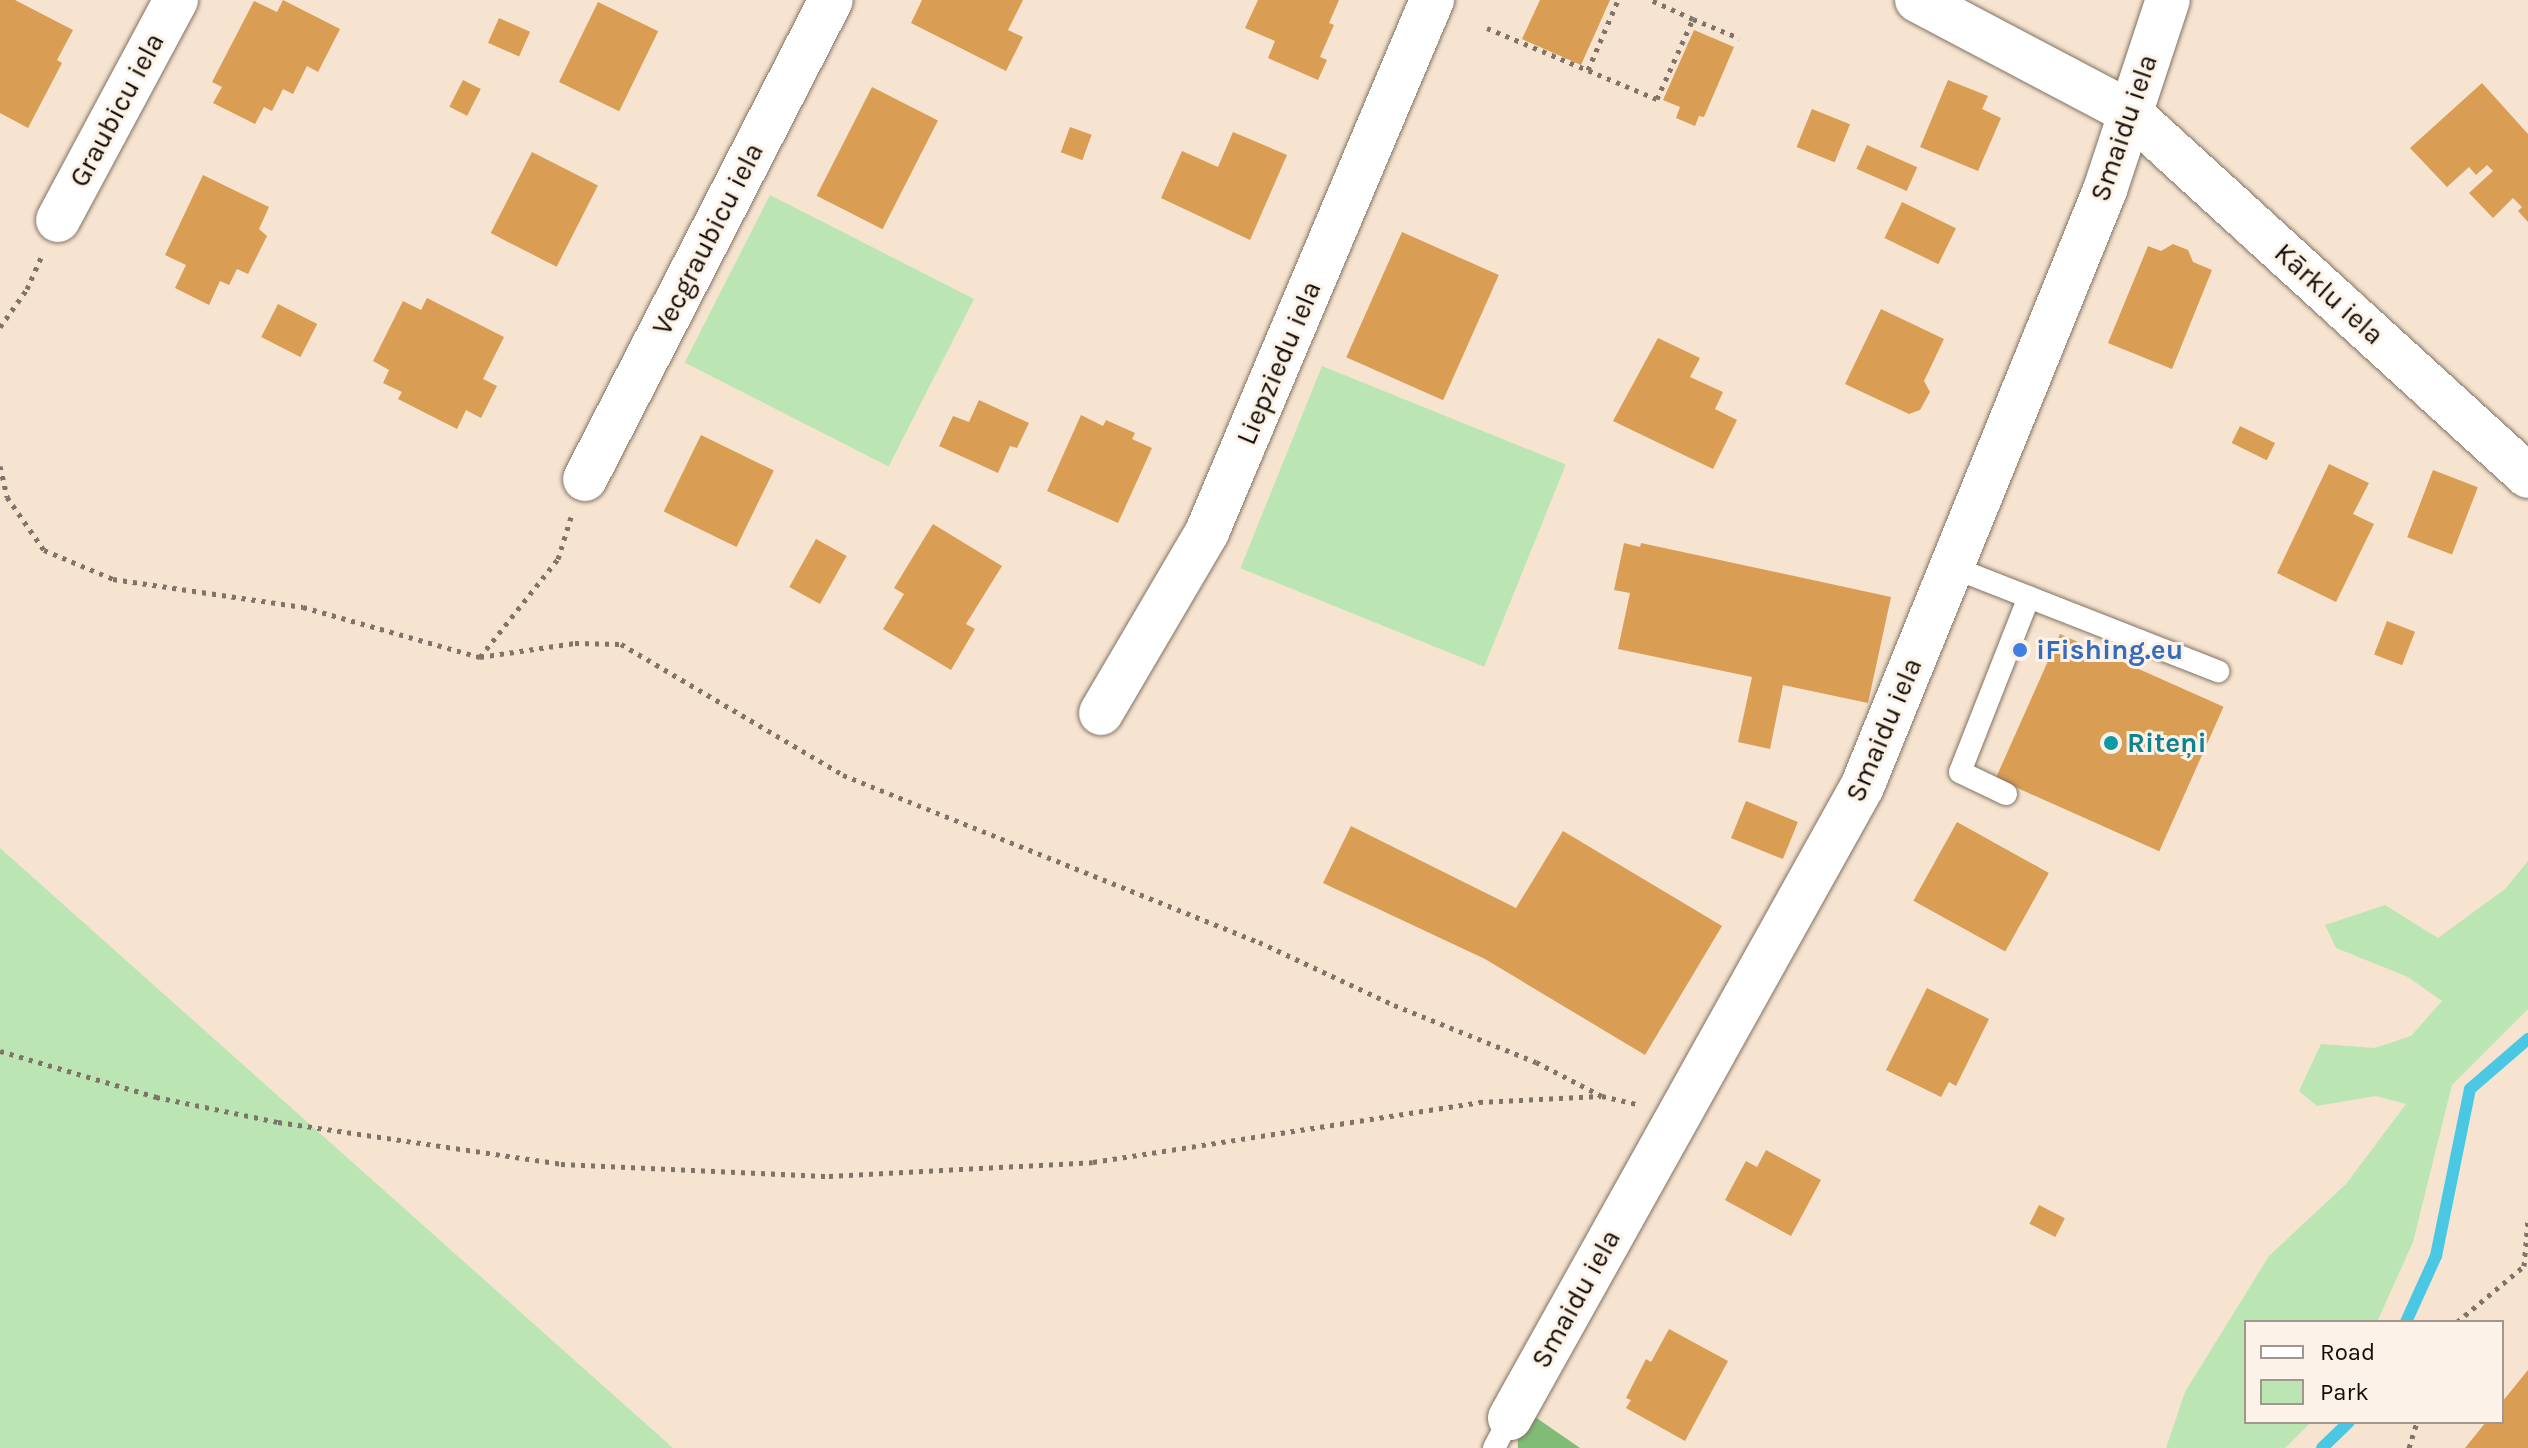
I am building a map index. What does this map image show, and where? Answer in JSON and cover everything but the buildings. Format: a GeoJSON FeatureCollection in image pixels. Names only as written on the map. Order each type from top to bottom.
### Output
{"type":"FeatureCollection","features":[{"type":"Feature","properties":{"kind":"street","name":"Graubicu iela"},"geometry":{"type":"LineString","coordinates":[[58,220],[176,0]]}},
{"type":"Feature","properties":{"kind":"street","name":"Vecgraubicu iela"},"geometry":{"type":"LineString","coordinates":[[585,479],[831,0]]}},
{"type":"Feature","properties":{"kind":"street","name":"Liepziedu iela"},"geometry":{"type":"LineString","coordinates":[[1101,713],[1207,532],[1432,0]]}},
{"type":"Feature","properties":{"kind":"street","name":"Kārklu iela"},"geometry":{"type":"LineString","coordinates":[[1917,0],[2129,112],[2528,476]]}},
{"type":"Feature","properties":{"kind":"street","name":"Smaidu iela"},"geometry":{"type":"LineString","coordinates":[[1502,1433],[1862,787],[2105,190],[2168,0]]}},
{"type":"Feature","properties":{"kind":"lane"},"geometry":{"type":"LineString","coordinates":[[1952,567],[2218,671]]}},
{"type":"Feature","properties":{"kind":"lane"},"geometry":{"type":"LineString","coordinates":[[2006,794],[1960,772],[2029,597]]}},
{"type":"Feature","properties":{"kind":"path"},"geometry":{"type":"LineString","coordinates":[[1588,70],[1618,0]]}},
{"type":"Feature","properties":{"kind":"path"},"geometry":{"type":"LineString","coordinates":[[1651,0],[1739,38]]}},
{"type":"Feature","properties":{"kind":"path"},"geometry":{"type":"LineString","coordinates":[[1487,28],[1657,99],[1693,19]]}},
{"type":"Feature","properties":{"kind":"path"},"geometry":{"type":"LineString","coordinates":[[0,327],[27,289],[58,220]]}},
{"type":"Feature","properties":{"kind":"path"},"geometry":{"type":"LineString","coordinates":[[0,466],[7,497],[44,550],[113,579],[303,607],[480,657],[575,643],[621,644],[843,775],[1259,942],[1394,1005],[1536,1062],[1602,1096],[1680,1114]]}},
{"type":"Feature","properties":{"kind":"path"},"geometry":{"type":"LineString","coordinates":[[480,657],[558,559],[585,479]]}},
{"type":"Feature","properties":{"kind":"path"},"geometry":{"type":"LineString","coordinates":[[0,1051],[156,1097],[278,1122],[561,1164],[829,1176],[1093,1162],[1479,1102],[1602,1096]]}},
{"type":"Feature","properties":{"kind":"path"},"geometry":{"type":"LineString","coordinates":[[2459,1320],[2526,1264],[2528,1219]]}},
{"type":"Feature","properties":{"kind":"path"},"geometry":{"type":"LineString","coordinates":[[2408,1447],[2416,1424]]}},
{"type":"Feature","properties":{"kind":"green space"},"geometry":{"type":"Polygon","coordinates":[[[770,195],[974,299],[889,466],[685,363],[770,195]]]}},
{"type":"Feature","properties":{"kind":"green space"},"geometry":{"type":"Polygon","coordinates":[[[1322,366],[1566,465],[1484,667],[1240,568],[1322,366]]]}},
{"type":"Feature","properties":{"kind":"green space"},"geometry":{"type":"Polygon","coordinates":[[[0,848],[673,1448],[0,1448],[0,848]]]}},
{"type":"Feature","properties":{"kind":"green space"},"geometry":{"type":"Polygon","coordinates":[[[2528,861],[2528,1009],[2452,1085],[2413,1242],[2378,1320],[2244,1320],[2244,1424],[2309,1424],[2285,1448],[2166,1448],[2185,1392],[2269,1256],[2346,1184],[2406,1104],[2376,1096],[2317,1106],[2299,1091],[2321,1044],[2375,1048],[2411,1036],[2442,1001],[2408,977],[2336,948],[2325,925],[2385,905],[2438,938],[2505,889],[2528,861]]]}},
{"type":"Feature","properties":{"kind":"green space"},"geometry":{"type":"Polygon","coordinates":[[[1525,1410],[1580,1448],[1518,1448],[1517,1423],[1525,1410]]]}},
{"type":"Feature","properties":{"kind":"waterway"},"geometry":{"type":"LineString","coordinates":[[2407,1320],[2436,1256],[2470,1089],[2528,1039]]}},
{"type":"Feature","properties":{"kind":"waterway"},"geometry":{"type":"LineString","coordinates":[[2322,1448],[2347,1424]]}},
{"type":"Feature","properties":{"kind":"place","name":"iFishing.eu"},"geometry":{"type":"Point","coordinates":[2020,650]}},
{"type":"Feature","properties":{"kind":"place","name":"Riteņi"},"geometry":{"type":"Point","coordinates":[2111,743]}}]}
